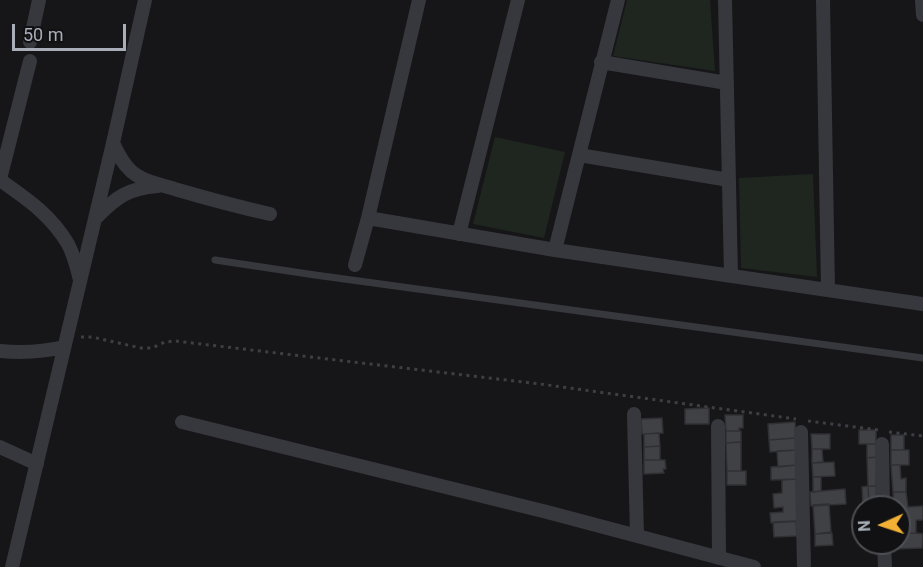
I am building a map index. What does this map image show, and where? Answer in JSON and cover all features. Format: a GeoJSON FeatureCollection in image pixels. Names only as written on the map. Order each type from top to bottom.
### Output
{"type":"FeatureCollection","features":[{"type":"Feature","properties":{"kind":"street"},"geometry":{"type":"LineString","coordinates":[[30,42],[39,0]]}},
{"type":"Feature","properties":{"kind":"street"},"geometry":{"type":"LineString","coordinates":[[12,567],[145,0]]}},
{"type":"Feature","properties":{"kind":"street"},"geometry":{"type":"LineString","coordinates":[[355,265],[419,0]]}},
{"type":"Feature","properties":{"kind":"street"},"geometry":{"type":"LineString","coordinates":[[459,234],[518,0]]}},
{"type":"Feature","properties":{"kind":"street"},"geometry":{"type":"LineString","coordinates":[[555,250],[618,0]]}},
{"type":"Feature","properties":{"kind":"street"},"geometry":{"type":"LineString","coordinates":[[725,0],[731,275]]}},
{"type":"Feature","properties":{"kind":"street"},"geometry":{"type":"LineString","coordinates":[[823,0],[828,289]]}},
{"type":"Feature","properties":{"kind":"street"},"geometry":{"type":"LineString","coordinates":[[922,0],[923,15]]}},
{"type":"Feature","properties":{"kind":"street"},"geometry":{"type":"LineString","coordinates":[[30,61],[0,179],[37,206],[53,222],[69,246],[81,280]]}},
{"type":"Feature","properties":{"kind":"street"},"geometry":{"type":"LineString","coordinates":[[601,62],[727,83]]}},
{"type":"Feature","properties":{"kind":"street"},"geometry":{"type":"LineString","coordinates":[[113,143],[122,163],[132,172],[163,186],[232,206],[270,214]]}},
{"type":"Feature","properties":{"kind":"street"},"geometry":{"type":"LineString","coordinates":[[579,155],[729,180]]}},
{"type":"Feature","properties":{"kind":"street"},"geometry":{"type":"LineString","coordinates":[[95,218],[124,194],[141,188],[163,186]]}},
{"type":"Feature","properties":{"kind":"street"},"geometry":{"type":"LineString","coordinates":[[368,218],[555,250],[923,304]]}},
{"type":"Feature","properties":{"kind":"street"},"geometry":{"type":"LineString","coordinates":[[0,351],[46,351],[66,342]]}},
{"type":"Feature","properties":{"kind":"street"},"geometry":{"type":"LineString","coordinates":[[634,414],[637,536]]}},
{"type":"Feature","properties":{"kind":"street"},"geometry":{"type":"LineString","coordinates":[[182,422],[547,512],[754,567]]}},
{"type":"Feature","properties":{"kind":"street"},"geometry":{"type":"LineString","coordinates":[[718,426],[719,558]]}},
{"type":"Feature","properties":{"kind":"street"},"geometry":{"type":"LineString","coordinates":[[804,426],[804,567]]}},
{"type":"Feature","properties":{"kind":"street"},"geometry":{"type":"LineString","coordinates":[[882,444],[883,495]]}},
{"type":"Feature","properties":{"kind":"street"},"geometry":{"type":"LineString","coordinates":[[0,447],[37,464]]}},
{"type":"Feature","properties":{"kind":"lane"},"geometry":{"type":"LineString","coordinates":[[215,260],[315,276],[923,358]]}},
{"type":"Feature","properties":{"kind":"path"},"geometry":{"type":"LineString","coordinates":[[66,342],[92,337],[141,348],[152,348],[165,342],[175,341],[540,384],[795,419]]}},
{"type":"Feature","properties":{"kind":"path"},"geometry":{"type":"LineString","coordinates":[[804,426],[923,436]]}},
{"type":"Feature","properties":{"kind":"shaded area"},"geometry":{"type":"Polygon","coordinates":[[[627,0],[710,0],[715,71],[613,56],[627,0]]]}},
{"type":"Feature","properties":{"kind":"shaded area"},"geometry":{"type":"Polygon","coordinates":[[[495,137],[565,152],[544,238],[473,224],[495,137]]]}},
{"type":"Feature","properties":{"kind":"shaded area"},"geometry":{"type":"Polygon","coordinates":[[[813,174],[817,277],[741,268],[739,178],[813,174]]]}},
{"type":"Feature","properties":{"kind":"building"},"geometry":{"type":"Polygon","coordinates":[[[709,408],[709,424],[685,424],[685,409],[709,408]]]}},
{"type":"Feature","properties":{"kind":"building"},"geometry":{"type":"Polygon","coordinates":[[[725,415],[743,415],[743,428],[739,428],[739,431],[726,431],[725,415]]]}},
{"type":"Feature","properties":{"kind":"building"},"geometry":{"type":"Polygon","coordinates":[[[662,418],[663,433],[642,434],[641,419],[662,418]]]}},
{"type":"Feature","properties":{"kind":"building"},"geometry":{"type":"Polygon","coordinates":[[[795,422],[796,438],[769,440],[768,424],[795,422]]]}},
{"type":"Feature","properties":{"kind":"building"},"geometry":{"type":"Polygon","coordinates":[[[859,430],[876,430],[876,444],[859,444],[859,430]]]}},
{"type":"Feature","properties":{"kind":"building"},"geometry":{"type":"Polygon","coordinates":[[[726,431],[741,431],[741,442],[726,443],[726,431]]]}},
{"type":"Feature","properties":{"kind":"building"},"geometry":{"type":"Polygon","coordinates":[[[659,433],[660,446],[644,447],[644,434],[659,433]]]}},
{"type":"Feature","properties":{"kind":"building"},"geometry":{"type":"Polygon","coordinates":[[[811,434],[830,434],[830,449],[812,449],[811,434]]]}},
{"type":"Feature","properties":{"kind":"building"},"geometry":{"type":"Polygon","coordinates":[[[891,435],[904,435],[904,450],[891,450],[891,435]]]}},
{"type":"Feature","properties":{"kind":"building"},"geometry":{"type":"Polygon","coordinates":[[[795,438],[796,450],[770,452],[769,440],[795,438]]]}},
{"type":"Feature","properties":{"kind":"building"},"geometry":{"type":"Polygon","coordinates":[[[741,442],[741,471],[727,471],[726,443],[741,442]]]}},
{"type":"Feature","properties":{"kind":"building"},"geometry":{"type":"Polygon","coordinates":[[[867,444],[876,444],[877,457],[867,458],[867,444]]]}},
{"type":"Feature","properties":{"kind":"building"},"geometry":{"type":"Polygon","coordinates":[[[660,446],[660,460],[644,460],[644,447],[660,446]]]}},
{"type":"Feature","properties":{"kind":"building"},"geometry":{"type":"Polygon","coordinates":[[[812,449],[822,449],[823,462],[812,463],[812,449]]]}},
{"type":"Feature","properties":{"kind":"building"},"geometry":{"type":"Polygon","coordinates":[[[796,450],[797,465],[778,467],[777,451],[796,450]]]}},
{"type":"Feature","properties":{"kind":"building"},"geometry":{"type":"Polygon","coordinates":[[[891,450],[909,450],[909,465],[891,465],[891,450]]]}},
{"type":"Feature","properties":{"kind":"building"},"geometry":{"type":"Polygon","coordinates":[[[877,457],[876,486],[868,486],[867,458],[877,457]]]}},
{"type":"Feature","properties":{"kind":"building"},"geometry":{"type":"Polygon","coordinates":[[[644,460],[665,460],[664,473],[644,474],[644,460]]]}},
{"type":"Feature","properties":{"kind":"building"},"geometry":{"type":"Polygon","coordinates":[[[834,462],[835,476],[813,477],[812,463],[834,462]]]}},
{"type":"Feature","properties":{"kind":"building"},"geometry":{"type":"Polygon","coordinates":[[[797,465],[797,479],[771,480],[771,467],[797,465]]]}},
{"type":"Feature","properties":{"kind":"building"},"geometry":{"type":"Polygon","coordinates":[[[891,465],[900,465],[901,479],[906,478],[906,492],[893,492],[891,465]]]}},
{"type":"Feature","properties":{"kind":"building"},"geometry":{"type":"Polygon","coordinates":[[[727,471],[746,471],[746,485],[727,485],[727,471]]]}},
{"type":"Feature","properties":{"kind":"building"},"geometry":{"type":"Polygon","coordinates":[[[813,477],[821,477],[821,491],[813,492],[813,477]]]}},
{"type":"Feature","properties":{"kind":"building"},"geometry":{"type":"Polygon","coordinates":[[[797,479],[800,521],[771,523],[770,513],[783,512],[783,507],[774,508],[773,494],[782,493],[782,480],[797,479]]]}},
{"type":"Feature","properties":{"kind":"building"},"geometry":{"type":"Polygon","coordinates":[[[868,486],[868,495],[862,495],[862,487],[868,486]]]}},
{"type":"Feature","properties":{"kind":"building"},"geometry":{"type":"Polygon","coordinates":[[[868,486],[876,486],[876,495],[868,495],[868,486]]]}},
{"type":"Feature","properties":{"kind":"building"},"geometry":{"type":"Polygon","coordinates":[[[845,489],[846,504],[811,506],[810,492],[845,489]]]}},
{"type":"Feature","properties":{"kind":"building"},"geometry":{"type":"Polygon","coordinates":[[[893,492],[906,492],[906,495],[893,495],[893,492]]]}},
{"type":"Feature","properties":{"kind":"building"},"geometry":{"type":"Polygon","coordinates":[[[829,504],[831,532],[815,534],[813,505],[829,504]]]}},
{"type":"Feature","properties":{"kind":"building"},"geometry":{"type":"Polygon","coordinates":[[[923,506],[923,520],[916,520],[916,533],[911,533],[911,507],[923,506]]]}},
{"type":"Feature","properties":{"kind":"building"},"geometry":{"type":"Polygon","coordinates":[[[796,521],[797,536],[774,537],[773,522],[796,521]]]}},
{"type":"Feature","properties":{"kind":"building"},"geometry":{"type":"Polygon","coordinates":[[[832,533],[833,545],[815,546],[815,534],[832,533]]]}},
{"type":"Feature","properties":{"kind":"building"},"geometry":{"type":"Polygon","coordinates":[[[911,533],[923,534],[922,548],[911,548],[911,533]]]}}]}
